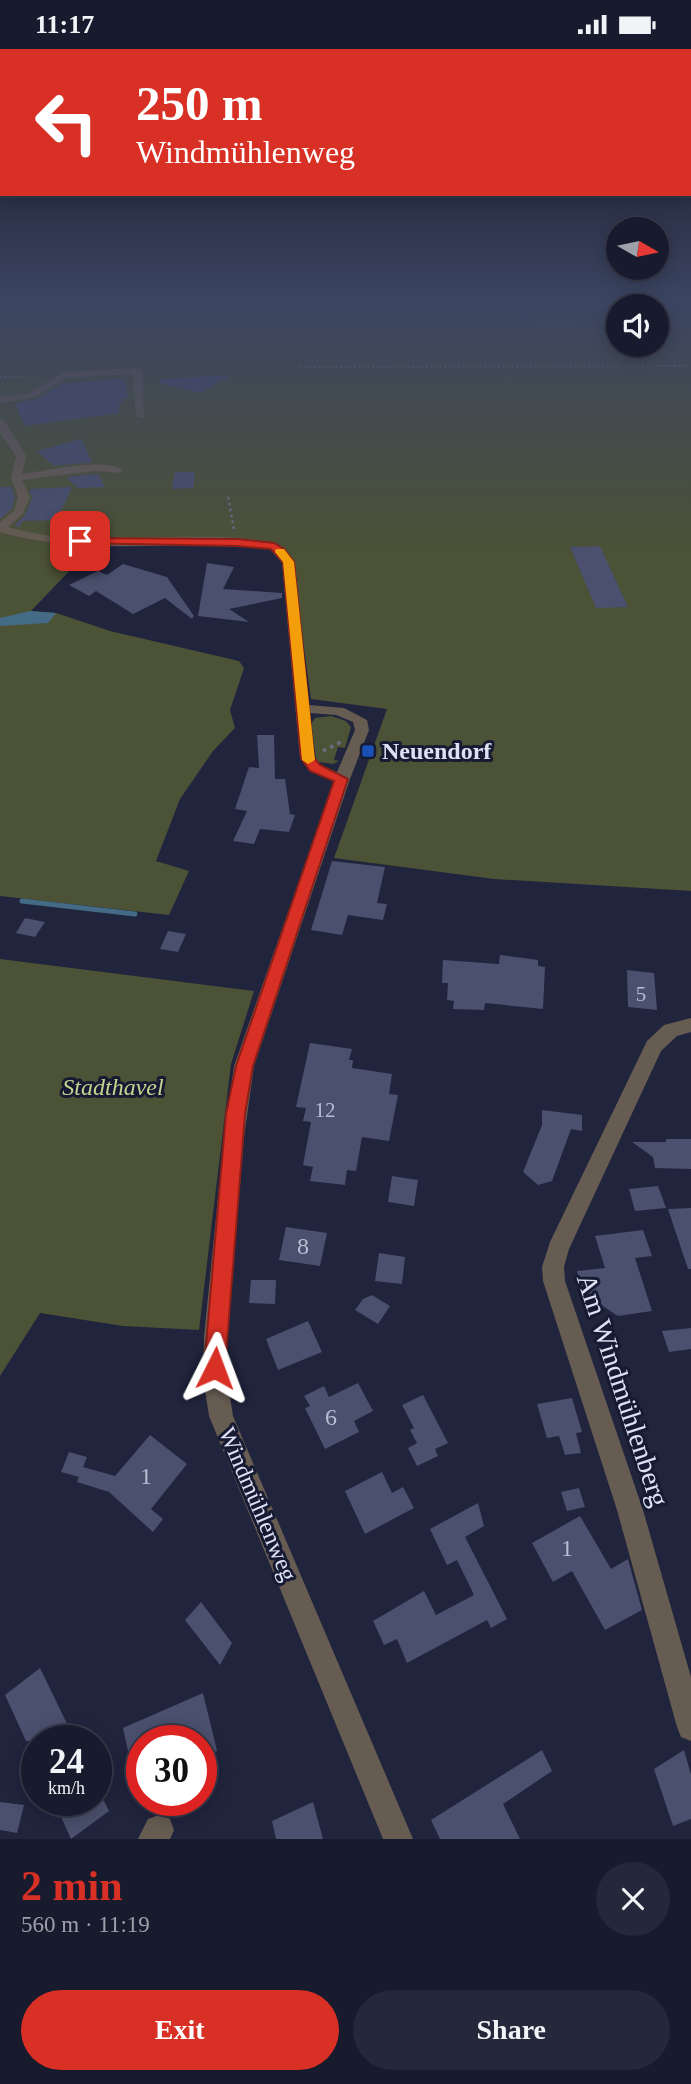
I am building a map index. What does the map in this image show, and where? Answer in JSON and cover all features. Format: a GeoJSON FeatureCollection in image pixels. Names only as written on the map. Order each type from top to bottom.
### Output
{"type":"FeatureCollection","features":[{"type":"Feature","properties":{"kind":"street"},"geometry":{"type":"LineString","coordinates":[[0,400],[33,395],[42,389]]}},
{"type":"Feature","properties":{"kind":"street"},"geometry":{"type":"LineString","coordinates":[[138,389],[141,416]]}},
{"type":"Feature","properties":{"kind":"street"},"geometry":{"type":"LineString","coordinates":[[0,422],[21,456],[16,478],[23,491],[23,504],[14,518],[0,528]]}},
{"type":"Feature","properties":{"kind":"street"},"geometry":{"type":"LineString","coordinates":[[16,478],[96,468],[118,471]]}},
{"type":"Feature","properties":{"kind":"street"},"geometry":{"type":"LineString","coordinates":[[0,528],[36,539],[237,542],[274,546],[288,562],[307,758],[315,768],[342,779]]}},
{"type":"Feature","properties":{"kind":"street"},"geometry":{"type":"LineString","coordinates":[[302,709],[328,708],[360,720],[362,730],[357,744]]}},
{"type":"Feature","properties":{"kind":"street","name":"Windmühlenweg"},"geometry":{"type":"LineString","coordinates":[[357,744],[342,779],[244,1066],[236,1114],[218,1319],[216,1395],[220,1416],[398,1839]]}},
{"type":"Feature","properties":{"kind":"street","name":"Am Windmühlenberg"},"geometry":{"type":"LineString","coordinates":[[691,1025],[671,1030],[654,1046],[558,1249],[553,1267],[554,1282],[631,1510],[691,1727]]}},
{"type":"Feature","properties":{"kind":"path"},"geometry":{"type":"LineString","coordinates":[[228,497],[237,542]]}},
{"type":"Feature","properties":{"kind":"path"},"geometry":{"type":"LineString","coordinates":[[307,758],[341,742],[357,744]]}},
{"type":"Feature","properties":{"kind":"green space"},"geometry":{"type":"Polygon","coordinates":[[[0,389],[691,389],[691,891],[494,879],[334,858],[387,709],[311,699],[292,560],[278,544],[266,541],[100,539],[31,611],[56,613],[110,631],[239,661],[244,668],[230,710],[235,728],[213,751],[180,799],[156,861],[189,871],[169,915],[0,896],[0,389]]]}},
{"type":"Feature","properties":{"kind":"green space"},"geometry":{"type":"Polygon","coordinates":[[[331,716],[346,721],[351,727],[345,748],[338,747],[334,760],[339,761],[333,764],[318,762],[311,724],[315,718],[331,716]]]}},
{"type":"Feature","properties":{"kind":"green space","name":"Stadthavel"},"geometry":{"type":"Polygon","coordinates":[[[0,959],[254,991],[231,1064],[199,1330],[123,1326],[40,1313],[0,1376],[0,959]]]}},
{"type":"Feature","properties":{"kind":"water"},"geometry":{"type":"Polygon","coordinates":[[[30,611],[56,613],[48,623],[0,626],[0,618],[30,611]]]}},
{"type":"Feature","properties":{"kind":"building"},"geometry":{"type":"Polygon","coordinates":[[[54,389],[127,389],[129,398],[122,399],[122,403],[119,403],[119,413],[25,426],[15,403],[37,399],[54,389]]]}},
{"type":"Feature","properties":{"kind":"building"},"geometry":{"type":"Polygon","coordinates":[[[182,389],[208,389],[200,393],[182,389]]]}},
{"type":"Feature","properties":{"kind":"building"},"geometry":{"type":"Polygon","coordinates":[[[81,439],[92,462],[54,466],[37,451],[81,439]]]}},
{"type":"Feature","properties":{"kind":"building"},"geometry":{"type":"Polygon","coordinates":[[[175,472],[195,472],[193,488],[172,489],[175,472]]]}},
{"type":"Feature","properties":{"kind":"building"},"geometry":{"type":"Polygon","coordinates":[[[98,474],[105,487],[78,488],[66,477],[98,474]]]}},
{"type":"Feature","properties":{"kind":"building"},"geometry":{"type":"Polygon","coordinates":[[[0,487],[12,487],[15,497],[12,509],[0,519],[0,487]]]}},
{"type":"Feature","properties":{"kind":"building"},"geometry":{"type":"Polygon","coordinates":[[[72,487],[57,520],[23,521],[19,527],[14,526],[25,515],[32,498],[29,489],[72,487]]]}},
{"type":"Feature","properties":{"kind":"building"},"geometry":{"type":"Polygon","coordinates":[[[600,546],[628,607],[596,608],[570,547],[600,546]]]}},
{"type":"Feature","properties":{"kind":"building"},"geometry":{"type":"Polygon","coordinates":[[[207,563],[234,567],[223,589],[282,593],[282,598],[229,609],[249,622],[198,616],[207,563]]]}},
{"type":"Feature","properties":{"kind":"building"},"geometry":{"type":"Polygon","coordinates":[[[123,564],[167,577],[194,616],[192,619],[165,598],[133,614],[96,591],[89,596],[69,585],[98,571],[107,575],[123,564]]]}},
{"type":"Feature","properties":{"kind":"building"},"geometry":{"type":"Polygon","coordinates":[[[257,735],[274,735],[275,779],[285,779],[290,814],[295,815],[289,832],[260,829],[254,844],[233,841],[247,811],[235,809],[249,767],[259,768],[257,735]]]}},
{"type":"Feature","properties":{"kind":"building"},"geometry":{"type":"Polygon","coordinates":[[[332,861],[385,867],[377,903],[387,904],[383,920],[348,915],[342,935],[311,930],[332,861]]]}},
{"type":"Feature","properties":{"kind":"building"},"geometry":{"type":"Polygon","coordinates":[[[25,918],[45,922],[35,937],[16,933],[25,918]]]}},
{"type":"Feature","properties":{"kind":"building"},"geometry":{"type":"Polygon","coordinates":[[[168,931],[186,934],[178,952],[160,949],[168,931]]]}},
{"type":"Feature","properties":{"kind":"building"},"geometry":{"type":"Polygon","coordinates":[[[500,955],[538,960],[538,966],[545,967],[543,1009],[485,1003],[484,1010],[453,1009],[454,1001],[447,1000],[448,983],[442,983],[443,960],[499,964],[500,955]]]}},
{"type":"Feature","properties":{"kind":"building"},"geometry":{"type":"Polygon","coordinates":[[[627,970],[654,973],[657,1010],[628,1007],[627,970]]]}},
{"type":"Feature","properties":{"kind":"building"},"geometry":{"type":"Polygon","coordinates":[[[310,1043],[352,1049],[349,1060],[353,1060],[352,1068],[392,1074],[389,1094],[398,1095],[389,1141],[362,1137],[356,1171],[347,1170],[345,1185],[310,1181],[313,1167],[303,1165],[311,1122],[303,1121],[306,1108],[296,1107],[310,1043]]]}},
{"type":"Feature","properties":{"kind":"building"},"geometry":{"type":"Polygon","coordinates":[[[542,1110],[582,1115],[582,1131],[571,1129],[552,1181],[538,1185],[523,1172],[542,1125],[542,1110]]]}},
{"type":"Feature","properties":{"kind":"building"},"geometry":{"type":"Polygon","coordinates":[[[666,1139],[691,1139],[691,1169],[655,1168],[653,1157],[632,1142],[666,1142],[666,1139]]]}},
{"type":"Feature","properties":{"kind":"building"},"geometry":{"type":"Polygon","coordinates":[[[392,1176],[418,1180],[414,1206],[388,1202],[392,1176]]]}},
{"type":"Feature","properties":{"kind":"building"},"geometry":{"type":"Polygon","coordinates":[[[658,1186],[666,1208],[635,1211],[629,1189],[658,1186]]]}},
{"type":"Feature","properties":{"kind":"building"},"geometry":{"type":"Polygon","coordinates":[[[691,1208],[691,1269],[688,1269],[668,1209],[691,1208]]]}},
{"type":"Feature","properties":{"kind":"building"},"geometry":{"type":"Polygon","coordinates":[[[286,1227],[327,1233],[320,1266],[279,1260],[286,1227]]]}},
{"type":"Feature","properties":{"kind":"building"},"geometry":{"type":"Polygon","coordinates":[[[643,1230],[652,1256],[635,1258],[652,1311],[618,1316],[598,1303],[586,1305],[577,1271],[605,1268],[595,1236],[643,1230]]]}},
{"type":"Feature","properties":{"kind":"building"},"geometry":{"type":"Polygon","coordinates":[[[379,1253],[405,1257],[402,1284],[375,1281],[379,1253]]]}},
{"type":"Feature","properties":{"kind":"building"},"geometry":{"type":"Polygon","coordinates":[[[251,1280],[276,1280],[275,1304],[249,1303],[251,1280]]]}},
{"type":"Feature","properties":{"kind":"building"},"geometry":{"type":"Polygon","coordinates":[[[372,1295],[390,1306],[378,1324],[355,1310],[363,1299],[372,1295]]]}},
{"type":"Feature","properties":{"kind":"building"},"geometry":{"type":"Polygon","coordinates":[[[308,1321],[322,1352],[278,1370],[266,1339],[308,1321]]]}},
{"type":"Feature","properties":{"kind":"building"},"geometry":{"type":"Polygon","coordinates":[[[691,1328],[691,1349],[669,1352],[662,1331],[691,1328]]]}},
{"type":"Feature","properties":{"kind":"building"},"geometry":{"type":"Polygon","coordinates":[[[358,1383],[373,1411],[354,1421],[359,1432],[325,1449],[305,1408],[310,1406],[304,1396],[324,1386],[329,1397],[358,1383]]]}},
{"type":"Feature","properties":{"kind":"building"},"geometry":{"type":"Polygon","coordinates":[[[423,1395],[448,1443],[435,1449],[438,1456],[417,1466],[408,1448],[417,1443],[410,1430],[414,1428],[402,1405],[423,1395]]]}},
{"type":"Feature","properties":{"kind":"building"},"geometry":{"type":"Polygon","coordinates":[[[572,1398],[582,1432],[576,1433],[581,1453],[565,1455],[559,1436],[547,1438],[537,1404],[572,1398]]]}},
{"type":"Feature","properties":{"kind":"building"},"geometry":{"type":"Polygon","coordinates":[[[150,1435],[187,1464],[151,1509],[163,1519],[153,1532],[109,1492],[77,1482],[79,1477],[61,1472],[69,1452],[87,1457],[83,1467],[115,1476],[150,1435]]]}},
{"type":"Feature","properties":{"kind":"building"},"geometry":{"type":"Polygon","coordinates":[[[382,1472],[392,1493],[403,1487],[414,1508],[365,1534],[345,1491],[382,1472]]]}},
{"type":"Feature","properties":{"kind":"building"},"geometry":{"type":"Polygon","coordinates":[[[579,1488],[585,1507],[567,1511],[561,1492],[579,1488]]]}},
{"type":"Feature","properties":{"kind":"building"},"geometry":{"type":"Polygon","coordinates":[[[478,1503],[484,1526],[465,1537],[507,1619],[491,1628],[487,1620],[407,1663],[397,1639],[384,1645],[373,1621],[424,1591],[436,1615],[474,1595],[457,1560],[447,1565],[430,1529],[478,1503]]]}},
{"type":"Feature","properties":{"kind":"building"},"geometry":{"type":"Polygon","coordinates":[[[580,1516],[611,1569],[628,1559],[642,1610],[605,1630],[572,1571],[553,1582],[532,1543],[580,1516]]]}},
{"type":"Feature","properties":{"kind":"building"},"geometry":{"type":"Polygon","coordinates":[[[201,1602],[232,1643],[220,1665],[185,1620],[201,1602]]]}},
{"type":"Feature","properties":{"kind":"building"},"geometry":{"type":"Polygon","coordinates":[[[40,1668],[67,1725],[21,1725],[21,1730],[5,1695],[40,1668]]]}},
{"type":"Feature","properties":{"kind":"building"},"geometry":{"type":"Polygon","coordinates":[[[203,1693],[211,1725],[130,1725],[203,1693]]]}},
{"type":"Feature","properties":{"kind":"building"},"geometry":{"type":"Polygon","coordinates":[[[542,1750],[552,1771],[503,1804],[520,1839],[440,1839],[431,1820],[542,1750]]]}},
{"type":"Feature","properties":{"kind":"building"},"geometry":{"type":"Polygon","coordinates":[[[684,1750],[691,1775],[691,1819],[673,1826],[654,1769],[684,1750]]]}},
{"type":"Feature","properties":{"kind":"building"},"geometry":{"type":"Polygon","coordinates":[[[0,1802],[21,1805],[17,1833],[0,1830],[0,1802]]]}},
{"type":"Feature","properties":{"kind":"building"},"geometry":{"type":"Polygon","coordinates":[[[313,1802],[323,1839],[276,1839],[272,1821],[313,1802]]]}},
{"type":"Feature","properties":{"kind":"building"},"geometry":{"type":"Polygon","coordinates":[[[61,1816],[102,1816],[71,1839],[61,1816]]]}},
{"type":"Feature","properties":{"kind":"waterway"},"geometry":{"type":"LineString","coordinates":[[22,901],[135,914]]}},
{"type":"Feature","properties":{"kind":"slow traffic"},"geometry":{"type":"LineString","coordinates":[[280,552],[288,562],[308,760]]}},
{"type":"Feature","properties":{"kind":"place","name":"Neuendorf"},"geometry":{"type":"Point","coordinates":[368,751]}},
{"type":"Feature","properties":{"kind":"route"},"geometry":{"type":"LineString","coordinates":[[80,541],[237,542],[274,546],[280,551],[288,562],[307,758],[315,768],[342,779],[244,1066],[236,1114],[215,1368]]}}]}
